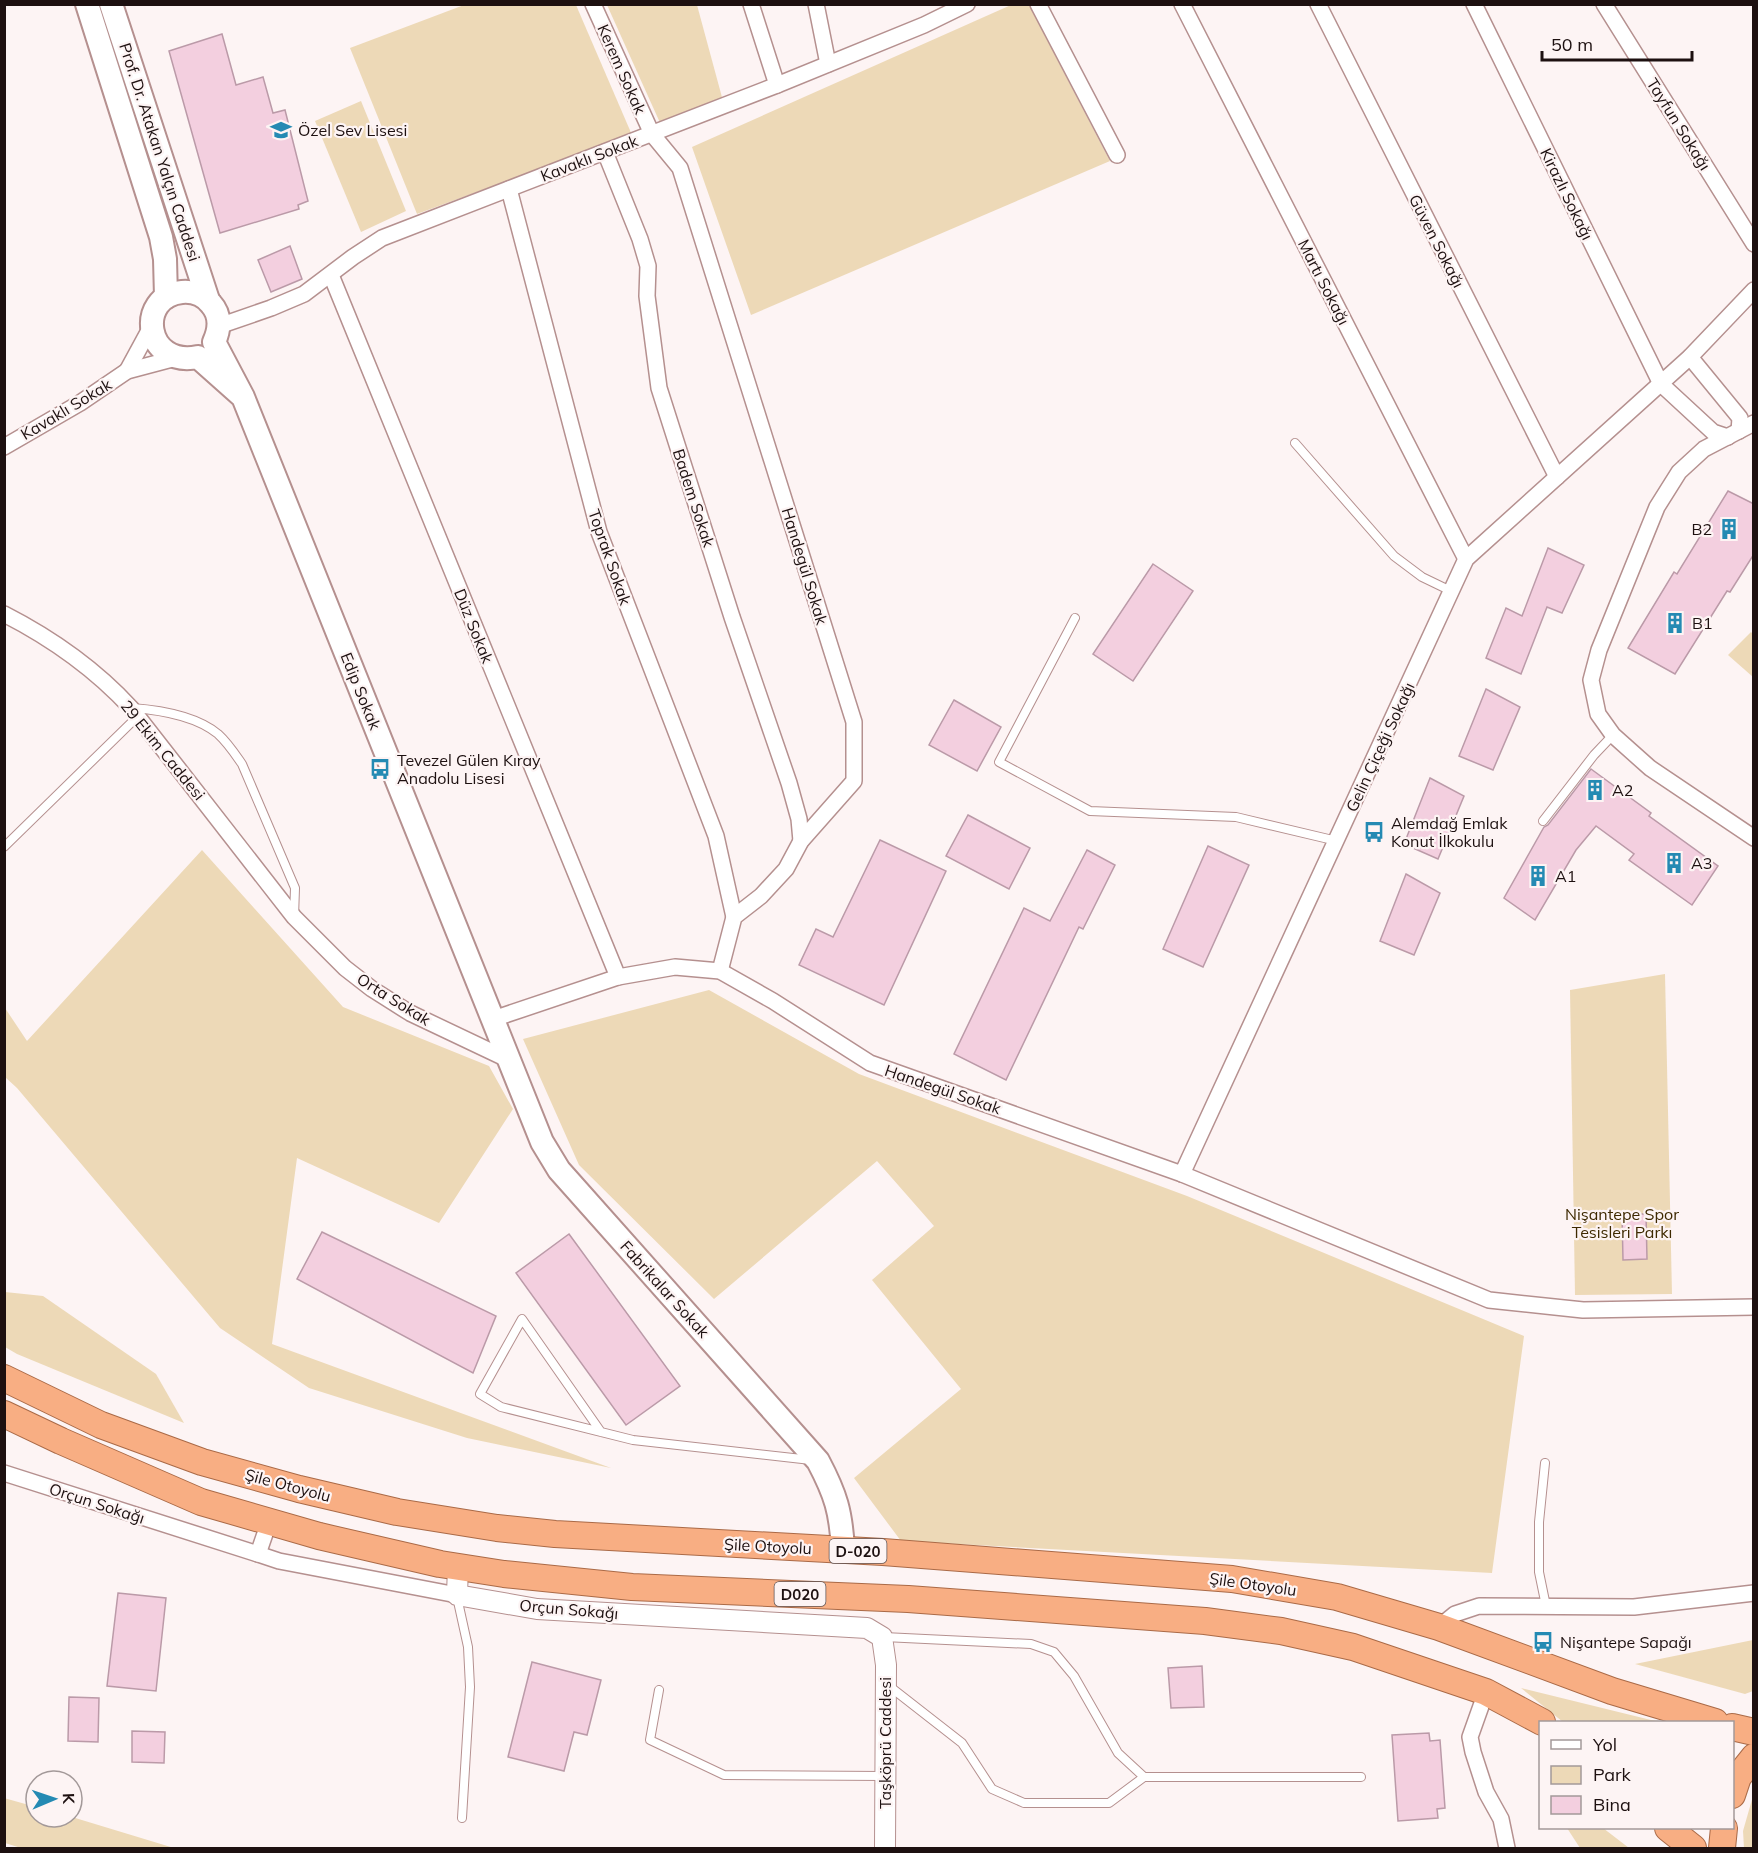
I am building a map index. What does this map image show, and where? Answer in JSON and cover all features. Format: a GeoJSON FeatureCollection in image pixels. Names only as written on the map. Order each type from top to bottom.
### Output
{"type":"FeatureCollection","features":[{"type":"Feature","properties":{"kind":"highway","name":"Şile Otoyolu"},"geometry":{"type":"LineString","coordinates":[[4,1378],[101,1425],[202,1462],[299,1489],[397,1512],[496,1528],[555,1534],[843,1550],[1232,1579],[1338,1597],[1439,1627],[1612,1691],[1711,1721]]}},
{"type":"Feature","properties":{"kind":"highway"},"geometry":{"type":"LineString","coordinates":[[4,1414],[61,1441]]}},
{"type":"Feature","properties":{"kind":"highway"},"geometry":{"type":"LineString","coordinates":[[4,1426],[61,1441]]}},
{"type":"Feature","properties":{"kind":"highway","name":"D020"},"geometry":{"type":"LineString","coordinates":[[61,1441],[201,1502],[319,1536],[458,1566],[504,1574],[632,1587],[901,1599],[1205,1621],[1281,1631],[1353,1647],[1486,1692],[1540,1721]]}},
{"type":"Feature","properties":{"kind":"highway"},"geometry":{"type":"LineString","coordinates":[[1734,1727],[1754,1732]]}},
{"type":"Feature","properties":{"kind":"highway"},"geometry":{"type":"LineString","coordinates":[[1734,1788],[1738,1777],[1754,1757]]}},
{"type":"Feature","properties":{"kind":"highway"},"geometry":{"type":"LineString","coordinates":[[1670,1829],[1693,1848]]}},
{"type":"Feature","properties":{"kind":"highway"},"geometry":{"type":"LineString","coordinates":[[1722,1848],[1724,1829]]}},
{"type":"Feature","properties":{"kind":"main road","name":"Prof. Dr. Atakan Yalçın Caddesi"},"geometry":{"type":"LineString","coordinates":[[87,4],[161,237],[165,259],[166,297]]}},
{"type":"Feature","properties":{"kind":"main road","name":"Prof. Dr. Atakan Yalçın Caddesi"},"geometry":{"type":"LineString","coordinates":[[111,4],[208,300]]}},
{"type":"Feature","properties":{"kind":"main road"},"geometry":{"type":"LineString","coordinates":[[177,292],[188,292],[199,294],[208,300],[214,308],[202,346],[166,353],[158,346],[153,336],[153,315],[158,305],[166,297],[177,292]]}},
{"type":"Feature","properties":{"kind":"main road","name":"Edip Sokak"},"geometry":{"type":"LineString","coordinates":[[202,346],[243,397],[493,1019]]}},
{"type":"Feature","properties":{"kind":"main road","name":"Fabrikalar Sokak"},"geometry":{"type":"LineString","coordinates":[[493,1019],[542,1142],[559,1170],[818,1461],[832,1487],[842,1520],[843,1550]]}},
{"type":"Feature","properties":{"kind":"street","name":"Kerem Sokak"},"geometry":{"type":"LineString","coordinates":[[593,4],[652,134]]}},
{"type":"Feature","properties":{"kind":"street"},"geometry":{"type":"LineString","coordinates":[[751,4],[777,86]]}},
{"type":"Feature","properties":{"kind":"street"},"geometry":{"type":"LineString","coordinates":[[816,4],[828,64]]}},
{"type":"Feature","properties":{"kind":"street","name":"Kavaklı Sokak"},"geometry":{"type":"LineString","coordinates":[[4,447],[80,403],[127,372],[202,346],[271,308],[304,294],[382,238],[777,86],[943,10],[967,4]]}},
{"type":"Feature","properties":{"kind":"street"},"geometry":{"type":"LineString","coordinates":[[1038,4],[1117,155]]}},
{"type":"Feature","properties":{"kind":"street","name":"Martı Sokağı"},"geometry":{"type":"LineString","coordinates":[[1182,4],[1466,559]]}},
{"type":"Feature","properties":{"kind":"street","name":"Güven Sokağı"},"geometry":{"type":"LineString","coordinates":[[1318,4],[1557,477]]}},
{"type":"Feature","properties":{"kind":"street","name":"Kirazlı Sokağı"},"geometry":{"type":"LineString","coordinates":[[1474,4],[1661,384]]}},
{"type":"Feature","properties":{"kind":"street","name":"Tayfun Sokağı"},"geometry":{"type":"LineString","coordinates":[[1604,4],[1754,244]]}},
{"type":"Feature","properties":{"kind":"street","name":"Handegül Sokak"},"geometry":{"type":"LineString","coordinates":[[652,134],[680,168],[854,722],[854,781],[801,841],[786,869],[761,896],[734,917]]}},
{"type":"Feature","properties":{"kind":"street","name":"Badem Sokak"},"geometry":{"type":"LineString","coordinates":[[605,152],[640,238],[648,266],[647,296],[659,388],[732,617],[789,783],[799,819],[801,841]]}},
{"type":"Feature","properties":{"kind":"street","name":"Toprak Sokak"},"geometry":{"type":"LineString","coordinates":[[509,189],[599,532],[716,836],[734,917]]}},
{"type":"Feature","properties":{"kind":"street","name":"Düz Sokak"},"geometry":{"type":"LineString","coordinates":[[331,275],[618,977]]}},
{"type":"Feature","properties":{"kind":"street","name":"Gelin Çiçeği Sokağı"},"geometry":{"type":"LineString","coordinates":[[1182,1174],[1466,559],[1690,357],[1754,290]]}},
{"type":"Feature","properties":{"kind":"street"},"geometry":{"type":"LineString","coordinates":[[127,372],[152,325]]}},
{"type":"Feature","properties":{"kind":"street"},"geometry":{"type":"LineString","coordinates":[[1690,357],[1740,418],[1734,434]]}},
{"type":"Feature","properties":{"kind":"street"},"geometry":{"type":"LineString","coordinates":[[1661,384],[1713,432],[1734,434]]}},
{"type":"Feature","properties":{"kind":"street"},"geometry":{"type":"LineString","coordinates":[[1754,423],[1704,449],[1679,472],[1657,507],[1599,650],[1591,680],[1598,714],[1613,735],[1650,768],[1754,838]]}},
{"type":"Feature","properties":{"kind":"street","name":"29 Ekim Caddesi"},"geometry":{"type":"LineString","coordinates":[[4,614],[54,643],[109,684],[134,712],[294,917]]}},
{"type":"Feature","properties":{"kind":"street","name":"Orta Sokak"},"geometry":{"type":"LineString","coordinates":[[294,917],[336,960],[372,989],[410,1013],[509,1060]]}},
{"type":"Feature","properties":{"kind":"street"},"geometry":{"type":"LineString","coordinates":[[720,971],[734,917]]}},
{"type":"Feature","properties":{"kind":"street","name":"Handegül Sokak"},"geometry":{"type":"LineString","coordinates":[[493,1019],[618,977],[675,968],[720,971],[773,1000],[870,1063],[1182,1174],[1489,1300],[1583,1310],[1754,1307]]}},
{"type":"Feature","properties":{"kind":"street","name":"Orçun Sokağı"},"geometry":{"type":"LineString","coordinates":[[4,1473],[279,1561],[457,1596],[537,1609],[867,1628],[882,1637]]}},
{"type":"Feature","properties":{"kind":"street"},"geometry":{"type":"LineString","coordinates":[[258,1554],[269,1522]]}},
{"type":"Feature","properties":{"kind":"street"},"geometry":{"type":"LineString","coordinates":[[457,1596],[458,1566]]}},
{"type":"Feature","properties":{"kind":"street"},"geometry":{"type":"LineString","coordinates":[[1439,1627],[1455,1614],[1479,1606],[1634,1607],[1754,1593]]}},
{"type":"Feature","properties":{"kind":"street","name":"Taşköprü Caddesi"},"geometry":{"type":"LineString","coordinates":[[882,1637],[885,1683],[885,1848]]}},
{"type":"Feature","properties":{"kind":"street"},"geometry":{"type":"LineString","coordinates":[[1486,1692],[1470,1737],[1486,1792],[1501,1819],[1508,1848]]}},
{"type":"Feature","properties":{"kind":"lane"},"geometry":{"type":"LineString","coordinates":[[1295,443],[1394,556],[1422,577],[1451,591]]}},
{"type":"Feature","properties":{"kind":"lane"},"geometry":{"type":"LineString","coordinates":[[1075,618],[999,762],[1090,811],[1236,817],[1337,841]]}},
{"type":"Feature","properties":{"kind":"lane"},"geometry":{"type":"LineString","coordinates":[[4,848],[134,712],[165,712],[204,725],[218,734],[242,764],[296,888],[294,917]]}},
{"type":"Feature","properties":{"kind":"lane"},"geometry":{"type":"LineString","coordinates":[[1543,821],[1594,755],[1613,735]]}},
{"type":"Feature","properties":{"kind":"lane"},"geometry":{"type":"LineString","coordinates":[[601,1432],[522,1319],[480,1394],[501,1407],[601,1432],[633,1440],[818,1461]]}},
{"type":"Feature","properties":{"kind":"lane"},"geometry":{"type":"LineString","coordinates":[[1545,1463],[1539,1522],[1539,1572],[1546,1606]]}},
{"type":"Feature","properties":{"kind":"lane"},"geometry":{"type":"LineString","coordinates":[[457,1596],[468,1647],[470,1687],[462,1818]]}},
{"type":"Feature","properties":{"kind":"lane"},"geometry":{"type":"LineString","coordinates":[[882,1637],[1031,1644],[1054,1652],[1074,1676],[1118,1753],[1144,1777]]}},
{"type":"Feature","properties":{"kind":"lane"},"geometry":{"type":"LineString","coordinates":[[885,1683],[962,1743],[992,1789],[1024,1803],[1109,1803],[1144,1777],[1360,1777]]}},
{"type":"Feature","properties":{"kind":"lane"},"geometry":{"type":"LineString","coordinates":[[658,1690],[650,1740],[724,1775],[885,1776]]}},
{"type":"Feature","properties":{"kind":"green space"},"geometry":{"type":"Polygon","coordinates":[[[464,5],[576,5],[632,135],[417,214],[350,48],[464,5]]]}},
{"type":"Feature","properties":{"kind":"green space"},"geometry":{"type":"Polygon","coordinates":[[[607,5],[697,5],[723,101],[661,125],[607,5]]]}},
{"type":"Feature","properties":{"kind":"green space"},"geometry":{"type":"Polygon","coordinates":[[[1011,5],[1029,5],[1110,161],[751,315],[692,147],[1011,5]]]}},
{"type":"Feature","properties":{"kind":"green space"},"geometry":{"type":"Polygon","coordinates":[[[361,101],[406,211],[361,232],[315,121],[361,101]]]}},
{"type":"Feature","properties":{"kind":"green space"},"geometry":{"type":"Polygon","coordinates":[[[1751,632],[1753,634],[1753,677],[1728,655],[1751,632]]]}},
{"type":"Feature","properties":{"kind":"green space"},"geometry":{"type":"Polygon","coordinates":[[[202,850],[343,1007],[489,1066],[513,1109],[439,1223],[297,1158],[272,1344],[611,1468],[467,1438],[309,1388],[220,1328],[17,1088],[5,1077],[5,1008],[27,1041],[202,850]]]}},
{"type":"Feature","properties":{"kind":"green space","name":"Nişantepe Spor Tesisleri Parkı"},"geometry":{"type":"Polygon","coordinates":[[[1665,974],[1672,1294],[1575,1295],[1570,990],[1665,974]]]}},
{"type":"Feature","properties":{"kind":"green space"},"geometry":{"type":"Polygon","coordinates":[[[709,990],[859,1074],[1187,1196],[1524,1336],[1492,1573],[901,1541],[854,1478],[961,1389],[872,1280],[934,1226],[877,1161],[714,1299],[579,1165],[523,1039],[709,990]]]}},
{"type":"Feature","properties":{"kind":"green space"},"geometry":{"type":"Polygon","coordinates":[[[5,1292],[43,1296],[156,1374],[184,1423],[5,1347],[5,1292]]]}},
{"type":"Feature","properties":{"kind":"green space"},"geometry":{"type":"Polygon","coordinates":[[[1753,1640],[1753,1691],[1745,1694],[1635,1664],[1753,1640]]]}},
{"type":"Feature","properties":{"kind":"green space"},"geometry":{"type":"Polygon","coordinates":[[[1521,1688],[1659,1721],[1562,1721],[1521,1688]]]}},
{"type":"Feature","properties":{"kind":"green space"},"geometry":{"type":"Polygon","coordinates":[[[1753,1796],[1753,1848],[1744,1848],[1743,1831],[1753,1796]]]}},
{"type":"Feature","properties":{"kind":"green space"},"geometry":{"type":"Polygon","coordinates":[[[4,1798],[24,1804],[24,1829],[84,1829],[84,1821],[174,1848],[21,1848],[5,1843],[4,1798]]]}},
{"type":"Feature","properties":{"kind":"green space"},"geometry":{"type":"Polygon","coordinates":[[[1568,1829],[1604,1829],[1629,1848],[1580,1848],[1568,1829]]]}},
{"type":"Feature","properties":{"kind":"building"},"geometry":{"type":"Polygon","coordinates":[[[222,34],[236,85],[263,77],[273,113],[285,110],[308,201],[298,205],[299,209],[220,233],[169,51],[222,34]]]}},
{"type":"Feature","properties":{"kind":"building"},"geometry":{"type":"Polygon","coordinates":[[[290,246],[302,279],[271,292],[258,260],[290,246]]]}},
{"type":"Feature","properties":{"kind":"building"},"geometry":{"type":"Polygon","coordinates":[[[1728,491],[1754,504],[1754,554],[1730,592],[1727,591],[1675,674],[1628,648],[1674,572],[1677,574],[1728,491]]]}},
{"type":"Feature","properties":{"kind":"building"},"geometry":{"type":"Polygon","coordinates":[[[1548,548],[1584,565],[1562,613],[1547,607],[1521,674],[1486,658],[1506,608],[1522,616],[1548,548]]]}},
{"type":"Feature","properties":{"kind":"building"},"geometry":{"type":"Polygon","coordinates":[[[1153,564],[1193,591],[1133,681],[1093,654],[1153,564]]]}},
{"type":"Feature","properties":{"kind":"building"},"geometry":{"type":"Polygon","coordinates":[[[1486,689],[1520,707],[1493,770],[1459,756],[1486,689]]]}},
{"type":"Feature","properties":{"kind":"building"},"geometry":{"type":"Polygon","coordinates":[[[954,700],[1001,727],[977,771],[929,745],[954,700]]]}},
{"type":"Feature","properties":{"kind":"building"},"geometry":{"type":"Polygon","coordinates":[[[1591,769],[1651,813],[1649,816],[1718,866],[1692,905],[1629,860],[1634,854],[1596,826],[1576,850],[1535,920],[1504,898],[1544,827],[1548,825],[1591,769]]]}},
{"type":"Feature","properties":{"kind":"building"},"geometry":{"type":"Polygon","coordinates":[[[1430,778],[1464,796],[1438,859],[1404,844],[1430,778]]]}},
{"type":"Feature","properties":{"kind":"building"},"geometry":{"type":"Polygon","coordinates":[[[968,815],[1030,848],[1009,889],[946,856],[968,815]]]}},
{"type":"Feature","properties":{"kind":"building"},"geometry":{"type":"Polygon","coordinates":[[[880,840],[946,871],[884,1005],[799,965],[816,929],[833,937],[880,840]]]}},
{"type":"Feature","properties":{"kind":"building"},"geometry":{"type":"Polygon","coordinates":[[[1208,846],[1249,865],[1203,967],[1163,949],[1208,846]]]}},
{"type":"Feature","properties":{"kind":"building"},"geometry":{"type":"Polygon","coordinates":[[[1087,850],[1115,865],[1083,929],[1079,927],[1006,1080],[954,1054],[1024,908],[1050,921],[1087,850]]]}},
{"type":"Feature","properties":{"kind":"building"},"geometry":{"type":"Polygon","coordinates":[[[1406,874],[1440,893],[1414,955],[1380,941],[1406,874]]]}},
{"type":"Feature","properties":{"kind":"building"},"geometry":{"type":"Polygon","coordinates":[[[1622,1214],[1646,1214],[1647,1259],[1623,1260],[1622,1214]]]}},
{"type":"Feature","properties":{"kind":"building"},"geometry":{"type":"Polygon","coordinates":[[[322,1232],[496,1316],[473,1373],[297,1279],[322,1232]]]}},
{"type":"Feature","properties":{"kind":"building"},"geometry":{"type":"Polygon","coordinates":[[[569,1234],[680,1386],[626,1425],[516,1273],[569,1234]]]}},
{"type":"Feature","properties":{"kind":"building"},"geometry":{"type":"Polygon","coordinates":[[[118,1593],[166,1598],[156,1691],[107,1686],[118,1593]]]}},
{"type":"Feature","properties":{"kind":"building"},"geometry":{"type":"Polygon","coordinates":[[[532,1662],[601,1680],[587,1735],[574,1732],[564,1771],[508,1757],[532,1662]]]}},
{"type":"Feature","properties":{"kind":"building"},"geometry":{"type":"Polygon","coordinates":[[[1202,1666],[1204,1707],[1171,1708],[1168,1668],[1202,1666]]]}},
{"type":"Feature","properties":{"kind":"building"},"geometry":{"type":"Polygon","coordinates":[[[69,1697],[99,1698],[98,1742],[68,1741],[69,1697]]]}},
{"type":"Feature","properties":{"kind":"building"},"geometry":{"type":"Polygon","coordinates":[[[132,1731],[165,1732],[164,1763],[132,1762],[132,1731]]]}},
{"type":"Feature","properties":{"kind":"building"},"geometry":{"type":"Polygon","coordinates":[[[1429,1733],[1430,1741],[1440,1740],[1445,1808],[1437,1809],[1438,1818],[1398,1821],[1392,1735],[1429,1733]]]}},
{"type":"Feature","properties":{"kind":"place","name":"Özel Sev Lisesi"},"geometry":{"type":"Point","coordinates":[281,130]}},
{"type":"Feature","properties":{"kind":"place","name":"B2"},"geometry":{"type":"Point","coordinates":[1729,529]}},
{"type":"Feature","properties":{"kind":"place","name":"B1"},"geometry":{"type":"Point","coordinates":[1675,623]}},
{"type":"Feature","properties":{"kind":"place","name":"Tevezel Gülen Kıray Anadolu Lisesi"},"geometry":{"type":"Point","coordinates":[380,769]}},
{"type":"Feature","properties":{"kind":"place","name":"A2"},"geometry":{"type":"Point","coordinates":[1595,790]}},
{"type":"Feature","properties":{"kind":"place","name":"Alemdağ Emlak Konut İlkokulu"},"geometry":{"type":"Point","coordinates":[1374,832]}},
{"type":"Feature","properties":{"kind":"place","name":"A3"},"geometry":{"type":"Point","coordinates":[1674,863]}},
{"type":"Feature","properties":{"kind":"place","name":"A1"},"geometry":{"type":"Point","coordinates":[1538,876]}},
{"type":"Feature","properties":{"kind":"place","name":"Nişantepe Sapağı"},"geometry":{"type":"Point","coordinates":[1543,1642]}}]}
